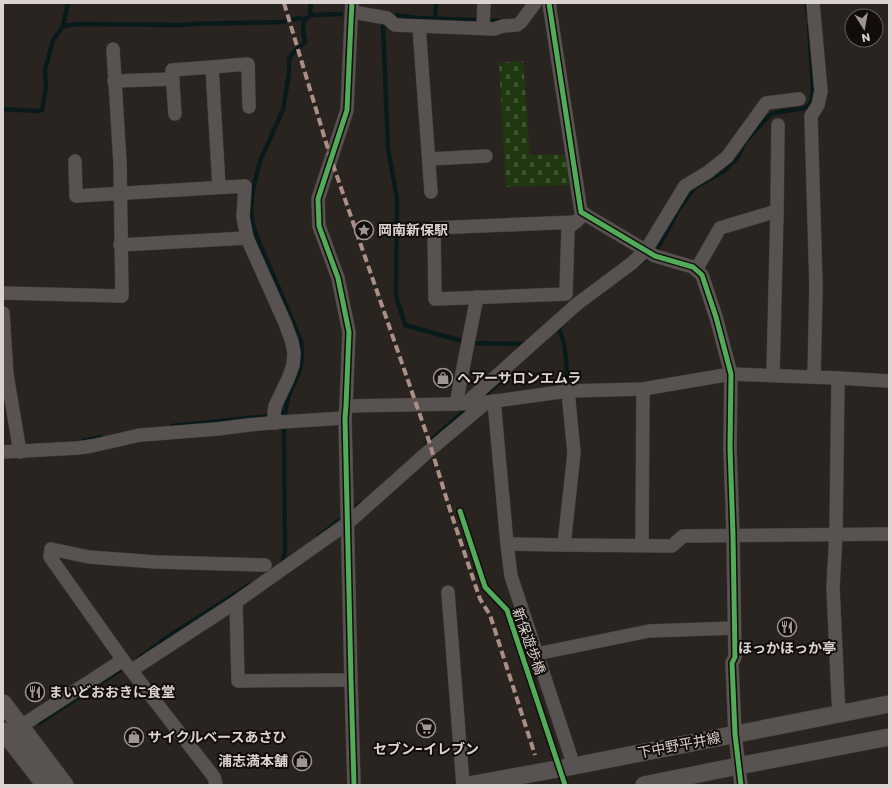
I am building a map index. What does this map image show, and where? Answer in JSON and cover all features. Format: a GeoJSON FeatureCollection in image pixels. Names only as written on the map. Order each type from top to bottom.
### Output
{"type":"FeatureCollection","features":[{"type":"Feature","properties":{"kind":"street"},"geometry":{"type":"LineString","coordinates":[[483,24],[484,3]]}},
{"type":"Feature","properties":{"kind":"street"},"geometry":{"type":"LineString","coordinates":[[354,785],[350,680],[347,517],[346,412],[349,332],[338,278],[319,226],[318,199],[347,110],[352,8],[387,18],[395,25],[419,26],[483,24],[494,29],[503,26],[517,26],[535,3]]}},
{"type":"Feature","properties":{"kind":"street"},"geometry":{"type":"LineString","coordinates":[[549,3],[581,212],[580,218],[568,228],[566,294],[435,298],[434,228],[580,218],[650,252],[692,267],[702,275],[716,316],[731,374],[730,448],[735,657],[732,663],[735,734],[741,785]]}},
{"type":"Feature","properties":{"kind":"street"},"geometry":{"type":"LineString","coordinates":[[813,3],[821,91],[818,105],[812,116],[816,287],[814,377]]}},
{"type":"Feature","properties":{"kind":"street"},"geometry":{"type":"LineString","coordinates":[[419,26],[430,192]]}},
{"type":"Feature","properties":{"kind":"street"},"geometry":{"type":"LineString","coordinates":[[3,293],[122,296],[120,245],[120,163],[112,49]]}},
{"type":"Feature","properties":{"kind":"street"},"geometry":{"type":"LineString","coordinates":[[175,114],[172,70],[248,64],[249,107]]}},
{"type":"Feature","properties":{"kind":"street"},"geometry":{"type":"LineString","coordinates":[[212,67],[219,187]]}},
{"type":"Feature","properties":{"kind":"street"},"geometry":{"type":"LineString","coordinates":[[114,81],[173,79]]}},
{"type":"Feature","properties":{"kind":"street"},"geometry":{"type":"LineString","coordinates":[[21,726],[236,602],[347,517],[431,449],[475,403],[577,304],[632,263],[650,252],[685,186],[708,172],[727,157],[766,104],[799,99]]}},
{"type":"Feature","properties":{"kind":"street"},"geometry":{"type":"LineString","coordinates":[[773,375],[778,125]]}},
{"type":"Feature","properties":{"kind":"street"},"geometry":{"type":"LineString","coordinates":[[429,159],[486,156]]}},
{"type":"Feature","properties":{"kind":"street"},"geometry":{"type":"LineString","coordinates":[[75,161],[76,196],[245,186],[242,217],[247,238],[285,323],[292,342],[294,353],[293,365],[288,379],[275,406],[278,419]]}},
{"type":"Feature","properties":{"kind":"street"},"geometry":{"type":"LineString","coordinates":[[696,270],[720,228],[777,211]]}},
{"type":"Feature","properties":{"kind":"street"},"geometry":{"type":"LineString","coordinates":[[120,245],[247,238]]}},
{"type":"Feature","properties":{"kind":"street"},"geometry":{"type":"LineString","coordinates":[[477,297],[468,342],[475,403],[507,544],[511,576],[574,766]]}},
{"type":"Feature","properties":{"kind":"street"},"geometry":{"type":"LineString","coordinates":[[3,313],[7,375],[20,452]]}},
{"type":"Feature","properties":{"kind":"street"},"geometry":{"type":"LineString","coordinates":[[3,452],[78,448],[99,445],[140,435],[217,429],[249,425],[278,419],[346,412],[475,403],[568,391],[643,388],[731,374],[889,381]]}},
{"type":"Feature","properties":{"kind":"street"},"geometry":{"type":"LineString","coordinates":[[838,378],[836,534],[833,587],[839,713]]}},
{"type":"Feature","properties":{"kind":"street"},"geometry":{"type":"LineString","coordinates":[[642,545],[643,388]]}},
{"type":"Feature","properties":{"kind":"street"},"geometry":{"type":"LineString","coordinates":[[564,545],[574,452],[568,391]]}},
{"type":"Feature","properties":{"kind":"street"},"geometry":{"type":"LineString","coordinates":[[507,544],[672,546],[683,536],[889,534]]}},
{"type":"Feature","properties":{"kind":"street"},"geometry":{"type":"LineString","coordinates":[[216,785],[214,777],[127,665],[50,557],[51,549],[89,557],[156,562],[265,565]]}},
{"type":"Feature","properties":{"kind":"street"},"geometry":{"type":"LineString","coordinates":[[448,592],[463,785]]}},
{"type":"Feature","properties":{"kind":"street"},"geometry":{"type":"LineString","coordinates":[[236,602],[238,681],[350,680]]}},
{"type":"Feature","properties":{"kind":"street"},"geometry":{"type":"LineString","coordinates":[[536,654],[649,631],[734,628]]}},
{"type":"Feature","properties":{"kind":"street","name":"下中野平井線"},"geometry":{"type":"LineString","coordinates":[[469,785],[574,766],[889,704]]}},
{"type":"Feature","properties":{"kind":"street"},"geometry":{"type":"LineString","coordinates":[[5,709],[21,726],[65,785]]}},
{"type":"Feature","properties":{"kind":"street"},"geometry":{"type":"LineString","coordinates":[[3,731],[45,785]]}},
{"type":"Feature","properties":{"kind":"street"},"geometry":{"type":"LineString","coordinates":[[644,785],[889,737]]}},
{"type":"Feature","properties":{"kind":"green space"},"geometry":{"type":"Polygon","coordinates":[[[523,61],[530,155],[567,155],[571,185],[506,187],[499,63],[523,61]]]}},
{"type":"Feature","properties":{"kind":"waterway"},"geometry":{"type":"LineString","coordinates":[[3,109],[42,110],[46,87],[45,70],[53,40],[63,26],[68,3]]}},
{"type":"Feature","properties":{"kind":"waterway"},"geometry":{"type":"LineString","coordinates":[[311,3],[311,15]]}},
{"type":"Feature","properties":{"kind":"waterway"},"geometry":{"type":"LineString","coordinates":[[435,19],[436,3]]}},
{"type":"Feature","properties":{"kind":"waterway"},"geometry":{"type":"LineString","coordinates":[[806,3],[808,15]]}},
{"type":"Feature","properties":{"kind":"waterway"},"geometry":{"type":"LineString","coordinates":[[63,26],[78,24],[183,25],[283,22],[299,18],[304,20],[311,15],[341,14]]}},
{"type":"Feature","properties":{"kind":"waterway"},"geometry":{"type":"LineString","coordinates":[[397,15],[417,18],[502,21]]}},
{"type":"Feature","properties":{"kind":"waterway"},"geometry":{"type":"LineString","coordinates":[[282,564],[285,551],[285,413],[288,397],[300,370],[302,357],[301,341],[257,237],[252,221],[251,208],[253,189],[260,161],[283,110],[289,73],[289,59],[305,42],[303,31],[304,20]]}},
{"type":"Feature","properties":{"kind":"waterway"},"geometry":{"type":"LineString","coordinates":[[383,26],[388,149],[397,198],[396,296],[405,325],[474,343],[528,344]]}},
{"type":"Feature","properties":{"kind":"waterway"},"geometry":{"type":"LineString","coordinates":[[638,265],[656,250],[679,209],[695,187],[723,172],[738,157],[745,142],[768,117],[774,113],[805,108],[810,104],[813,91],[809,26]]}},
{"type":"Feature","properties":{"kind":"waterway"},"geometry":{"type":"LineString","coordinates":[[559,328],[564,343],[567,383]]}},
{"type":"Feature","properties":{"kind":"waterway"},"geometry":{"type":"LineString","coordinates":[[479,400],[510,373]]}},
{"type":"Feature","properties":{"kind":"waterway"},"geometry":{"type":"LineString","coordinates":[[426,445],[470,406]]}},
{"type":"Feature","properties":{"kind":"waterway"},"geometry":{"type":"LineString","coordinates":[[172,426],[285,413]]}},
{"type":"Feature","properties":{"kind":"waterway"},"geometry":{"type":"LineString","coordinates":[[83,441],[101,437]]}},
{"type":"Feature","properties":{"kind":"waterway"},"geometry":{"type":"LineString","coordinates":[[318,537],[361,503]]}},
{"type":"Feature","properties":{"kind":"waterway"},"geometry":{"type":"LineString","coordinates":[[138,659],[166,638],[251,584]]}},
{"type":"Feature","properties":{"kind":"waterway"},"geometry":{"type":"LineString","coordinates":[[39,723],[126,666]]}},
{"type":"Feature","properties":{"kind":"marked path"},"geometry":{"type":"LineString","coordinates":[[284,3],[331,159],[428,438],[480,599],[490,615],[535,755]]}},
{"type":"Feature","properties":{"kind":"cycle path"},"geometry":{"type":"LineString","coordinates":[[352,3],[347,110],[318,199],[319,226],[338,278],[349,332],[345,418],[354,785]]}},
{"type":"Feature","properties":{"kind":"cycle path"},"geometry":{"type":"LineString","coordinates":[[549,3],[581,212],[655,256],[693,267],[702,275],[716,317],[731,374],[730,448],[735,657],[732,663],[735,734],[741,785]]}},
{"type":"Feature","properties":{"kind":"cycle path","name":"新保遊歩橋"},"geometry":{"type":"LineString","coordinates":[[460,511],[485,587],[507,610],[565,785]]}},
{"type":"Feature","properties":{"kind":"place","name":"岡南新保駅"},"geometry":{"type":"Point","coordinates":[364,230]}},
{"type":"Feature","properties":{"kind":"place","name":"ヘアーサロンエムラ"},"geometry":{"type":"Point","coordinates":[443,378]}},
{"type":"Feature","properties":{"kind":"place","name":"ほっかほっか亭"},"geometry":{"type":"Point","coordinates":[787,627]}},
{"type":"Feature","properties":{"kind":"place","name":"まいどおおきに食堂"},"geometry":{"type":"Point","coordinates":[35,692]}},
{"type":"Feature","properties":{"kind":"place","name":"セブン-イレブン"},"geometry":{"type":"Point","coordinates":[426,728]}},
{"type":"Feature","properties":{"kind":"place","name":"サイクルベースあさひ"},"geometry":{"type":"Point","coordinates":[134,737]}},
{"type":"Feature","properties":{"kind":"place","name":"浦志満本舗"},"geometry":{"type":"Point","coordinates":[302,761]}}]}
